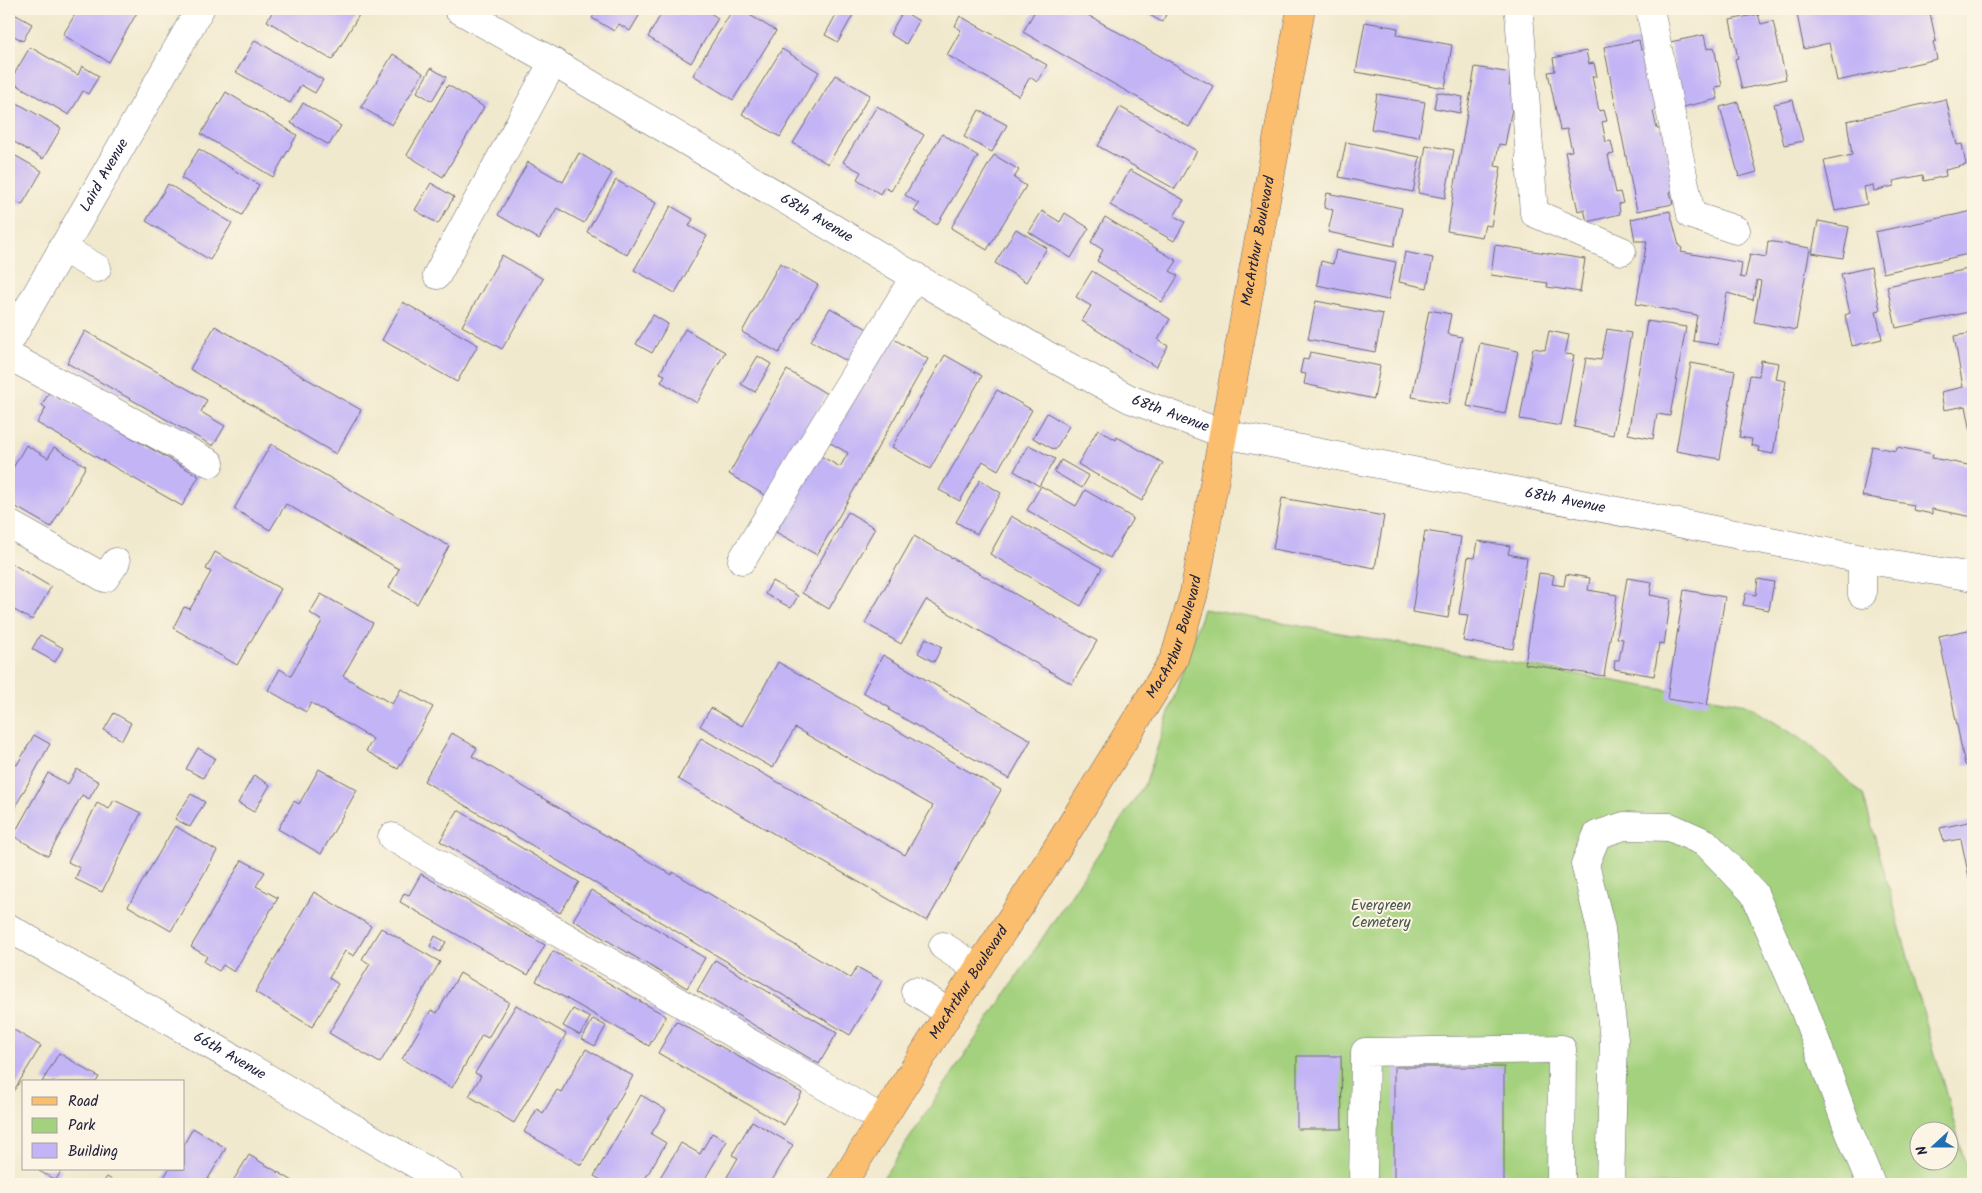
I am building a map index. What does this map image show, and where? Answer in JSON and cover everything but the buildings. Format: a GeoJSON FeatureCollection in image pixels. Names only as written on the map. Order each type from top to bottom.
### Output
{"type":"FeatureCollection","features":[{"type":"Feature","properties":{"kind":"main road","name":"MacArthur Boulevard"},"geometry":{"type":"LineString","coordinates":[[842,1184],[949,1013],[1052,856],[1174,659],[1194,593],[1301,9]]}},
{"type":"Feature","properties":{"kind":"street","name":"Laird Avenue"},"geometry":{"type":"LineString","coordinates":[[9,342],[200,9]]}},
{"type":"Feature","properties":{"kind":"street","name":"68th Avenue"},"geometry":{"type":"LineString","coordinates":[[458,9],[553,62],[1045,354],[1130,400],[1224,434],[1862,559],[1973,577]]}},
{"type":"Feature","properties":{"kind":"street"},"geometry":{"type":"LineString","coordinates":[[1650,9],[1691,215],[1736,230]]}},
{"type":"Feature","properties":{"kind":"street"},"geometry":{"type":"LineString","coordinates":[[1521,10],[1534,214],[1622,251]]}},
{"type":"Feature","properties":{"kind":"street"},"geometry":{"type":"LineString","coordinates":[[437,275],[553,62]]}},
{"type":"Feature","properties":{"kind":"street"},"geometry":{"type":"LineString","coordinates":[[62,248],[97,268]]}},
{"type":"Feature","properties":{"kind":"street"},"geometry":{"type":"LineString","coordinates":[[742,560],[915,276]]}},
{"type":"Feature","properties":{"kind":"street"},"geometry":{"type":"LineString","coordinates":[[9,356],[210,463]]}},
{"type":"Feature","properties":{"kind":"street"},"geometry":{"type":"LineString","coordinates":[[9,524],[105,578],[116,562]]}},
{"type":"Feature","properties":{"kind":"street"},"geometry":{"type":"LineString","coordinates":[[1862,559],[1862,594]]}},
{"type":"Feature","properties":{"kind":"street"},"geometry":{"type":"LineString","coordinates":[[1610,1184],[1614,1040],[1601,929],[1585,864],[1597,835],[1624,826],[1670,826],[1706,843],[1754,893],[1804,1009],[1849,1131],[1871,1184]]}},
{"type":"Feature","properties":{"kind":"street"},"geometry":{"type":"LineString","coordinates":[[392,837],[882,1119]]}},
{"type":"Feature","properties":{"kind":"street","name":"66th Avenue"},"geometry":{"type":"LineString","coordinates":[[9,928],[450,1184]]}},
{"type":"Feature","properties":{"kind":"street"},"geometry":{"type":"LineString","coordinates":[[943,946],[978,968]]}},
{"type":"Feature","properties":{"kind":"street"},"geometry":{"type":"LineString","coordinates":[[915,991],[949,1013]]}},
{"type":"Feature","properties":{"kind":"street"},"geometry":{"type":"LineString","coordinates":[[1363,1184],[1364,1052],[1562,1049],[1561,1184]]}},
{"type":"Feature","properties":{"kind":"green space","name":"Evergreen Cemetery"},"geometry":{"type":"Polygon","coordinates":[[[1203,609],[1746,704],[1810,745],[1863,795],[1953,1120],[1910,1120],[1910,1170],[1960,1170],[1960,1144],[1971,1184],[879,1184],[1146,782],[1203,609]]]}}]}
